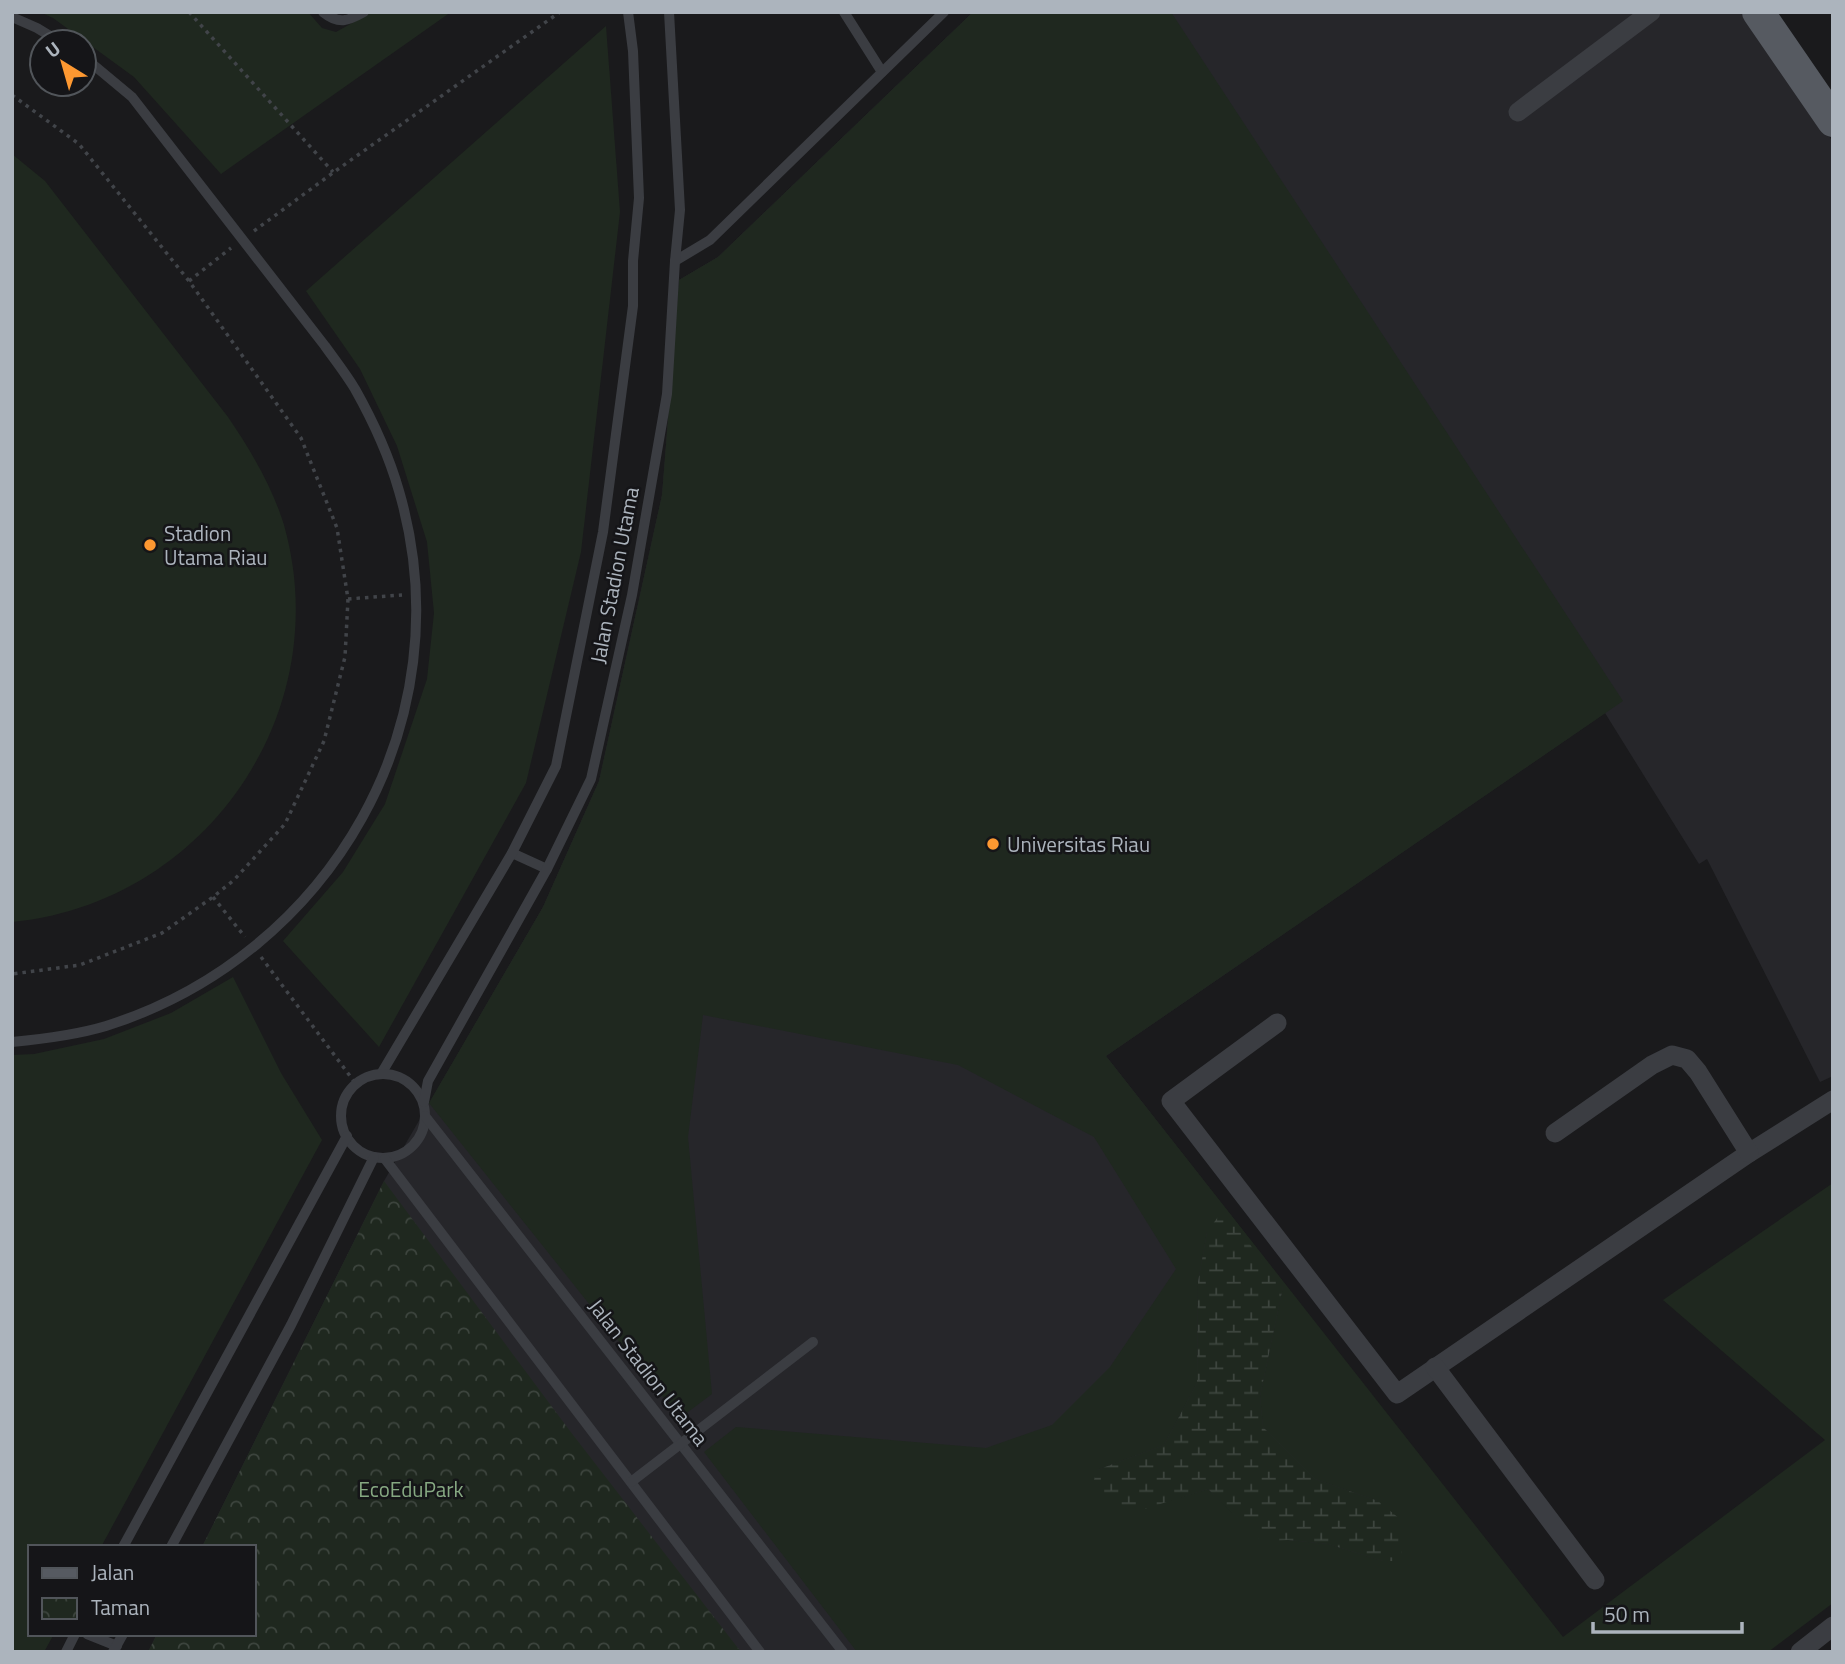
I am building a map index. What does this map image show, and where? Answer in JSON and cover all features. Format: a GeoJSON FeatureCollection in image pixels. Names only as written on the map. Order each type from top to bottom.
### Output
{"type":"FeatureCollection","features":[{"type":"Feature","properties":{"kind":"main road"},"geometry":{"type":"LineString","coordinates":[[1758,12],[1833,121]]}},
{"type":"Feature","properties":{"kind":"street"},"geometry":{"type":"LineString","coordinates":[[1518,111],[1651,12]]}},
{"type":"Feature","properties":{"kind":"street"},"geometry":{"type":"LineString","coordinates":[[1277,1023],[1171,1101],[1397,1394],[1749,1153],[1832,1100]]}},
{"type":"Feature","properties":{"kind":"street"},"geometry":{"type":"LineString","coordinates":[[1555,1133],[1652,1065],[1672,1055],[1687,1059],[1698,1072],[1749,1153]]}},
{"type":"Feature","properties":{"kind":"street"},"geometry":{"type":"LineString","coordinates":[[1434,1367],[1595,1580]]}},
{"type":"Feature","properties":{"kind":"street"},"geometry":{"type":"LineString","coordinates":[[1800,1652],[1833,1626]]}},
{"type":"Feature","properties":{"kind":"lane"},"geometry":{"type":"LineString","coordinates":[[323,12],[331,19],[348,21],[364,12]]}},
{"type":"Feature","properties":{"kind":"lane","name":"Jalan Stadion Utama"},"geometry":{"type":"LineString","coordinates":[[381,1074],[512,853],[556,766],[603,532],[632,306],[639,198],[634,51],[628,12]]}},
{"type":"Feature","properties":{"kind":"lane","name":"Jalan Stadion Utama"},"geometry":{"type":"LineString","coordinates":[[424,1102],[428,1081],[547,869],[591,779],[632,595],[667,394],[675,261],[681,210],[669,12]]}},
{"type":"Feature","properties":{"kind":"lane"},"geometry":{"type":"LineString","coordinates":[[844,12],[882,72]]}},
{"type":"Feature","properties":{"kind":"lane"},"geometry":{"type":"LineString","coordinates":[[675,261],[710,240],[944,12]]}},
{"type":"Feature","properties":{"kind":"lane"},"geometry":{"type":"LineString","coordinates":[[12,18],[37,28]]}},
{"type":"Feature","properties":{"kind":"lane"},"geometry":{"type":"LineString","coordinates":[[12,1042],[49,1039],[105,1026],[158,1007],[208,980],[254,948],[296,910],[332,866],[363,819],[387,767],[404,713],[414,658],[416,593],[411,545],[399,491],[380,438],[354,388],[132,97],[98,69]]}},
{"type":"Feature","properties":{"kind":"lane"},"geometry":{"type":"LineString","coordinates":[[512,853],[547,869]]}},
{"type":"Feature","properties":{"kind":"lane"},"geometry":{"type":"LineString","coordinates":[[395,1075],[417,1090],[424,1102],[423,1129],[416,1142],[406,1151],[385,1159],[374,1157],[354,1146],[342,1121],[342,1108],[347,1095],[356,1084],[368,1077],[395,1075]]}},
{"type":"Feature","properties":{"kind":"lane","name":"Jalan Stadion Utama"},"geometry":{"type":"LineString","coordinates":[[425,1116],[843,1652]]}},
{"type":"Feature","properties":{"kind":"lane"},"geometry":{"type":"LineString","coordinates":[[123,1545],[347,1136]]}},
{"type":"Feature","properties":{"kind":"lane"},"geometry":{"type":"LineString","coordinates":[[172,1545],[291,1325],[374,1157]]}},
{"type":"Feature","properties":{"kind":"lane"},"geometry":{"type":"LineString","coordinates":[[385,1159],[760,1652]]}},
{"type":"Feature","properties":{"kind":"lane"},"geometry":{"type":"LineString","coordinates":[[631,1482],[814,1342]]}},
{"type":"Feature","properties":{"kind":"lane"},"geometry":{"type":"LineString","coordinates":[[66,1652],[74,1636]]}},
{"type":"Feature","properties":{"kind":"lane"},"geometry":{"type":"LineString","coordinates":[[91,1636],[115,1649]]}},
{"type":"Feature","properties":{"kind":"path"},"geometry":{"type":"LineString","coordinates":[[189,12],[334,172]]}},
{"type":"Feature","properties":{"kind":"path"},"geometry":{"type":"LineString","coordinates":[[189,281],[334,172],[560,12]]}},
{"type":"Feature","properties":{"kind":"path"},"geometry":{"type":"LineString","coordinates":[[12,95],[79,145],[189,281],[301,438],[337,527],[348,599],[345,657],[324,741],[285,824],[234,880],[162,933],[80,965],[12,974]]}},
{"type":"Feature","properties":{"kind":"path"},"geometry":{"type":"LineString","coordinates":[[348,599],[416,593]]}},
{"type":"Feature","properties":{"kind":"path"},"geometry":{"type":"LineString","coordinates":[[213,897],[237,927]]}},
{"type":"Feature","properties":{"kind":"path"},"geometry":{"type":"LineString","coordinates":[[254,948],[356,1084]]}},
{"type":"Feature","properties":{"kind":"shaded area","name":"Universitas Riau"},"geometry":{"type":"Polygon","coordinates":[[[973,12],[1743,12],[1833,142],[1833,1076],[1820,1082],[1707,859],[1699,864],[1605,713],[1106,1056],[1573,1652],[148,1652],[156,1636],[256,1636],[256,1545],[203,1545],[384,1181],[543,907],[599,781],[662,495],[679,280],[718,257],[973,12]]]}},
{"type":"Feature","properties":{"kind":"green space"},"geometry":{"type":"Polygon","coordinates":[[[40,12],[308,12],[322,28],[336,32],[372,12],[451,12],[221,174],[134,77],[98,51],[98,28],[67,28],[40,12]]]}},
{"type":"Feature","properties":{"kind":"green space","name":"Universitas Riau"},"geometry":{"type":"Polygon","coordinates":[[[973,12],[1171,12],[1623,701],[1106,1056],[1563,1637],[1825,1440],[1663,1300],[1833,1183],[1833,1603],[1768,1652],[857,1652],[704,1452],[736,1427],[986,1448],[1052,1425],[1110,1367],[1176,1269],[1094,1137],[958,1065],[703,1015],[688,1137],[712,1394],[680,1418],[429,1103],[543,907],[599,781],[662,495],[679,280],[718,257],[973,12]],[[1207,1232],[1198,1282],[1197,1383],[1164,1445],[1097,1470],[1138,1510],[1208,1489],[1261,1540],[1328,1544],[1383,1561],[1378,1501],[1315,1479],[1263,1427],[1260,1396],[1283,1287],[1207,1232]]]}},
{"type":"Feature","properties":{"kind":"green space"},"geometry":{"type":"Polygon","coordinates":[[[606,26],[620,212],[581,552],[526,783],[379,1047],[283,941],[343,872],[385,804],[427,679],[434,613],[427,542],[397,446],[360,369],[306,291],[606,26]]]}},
{"type":"Feature","properties":{"kind":"green space","name":"Stadion Utama Riau"},"geometry":{"type":"Polygon","coordinates":[[[12,154],[45,181],[237,430],[260,469],[284,525],[295,595],[291,664],[272,728],[240,787],[197,838],[143,878],[81,907],[12,922],[12,154]]]}},
{"type":"Feature","properties":{"kind":"green space"},"geometry":{"type":"Polygon","coordinates":[[[233,977],[281,1073],[322,1140],[102,1545],[28,1545],[28,1636],[53,1636],[44,1652],[12,1652],[12,1055],[34,1054],[104,1039],[171,1013],[233,977]]]}},
{"type":"Feature","properties":{"kind":"green space","name":"EcoEduPark"},"geometry":{"type":"Polygon","coordinates":[[[384,1181],[570,1431],[741,1652],[148,1652],[156,1636],[256,1636],[256,1545],[203,1545],[384,1181]]]}},
{"type":"Feature","properties":{"kind":"green space"},"geometry":{"type":"Polygon","coordinates":[[[1223,1210],[1283,1287],[1260,1396],[1263,1427],[1315,1479],[1378,1501],[1400,1519],[1402,1561],[1383,1561],[1328,1544],[1288,1540],[1261,1541],[1208,1489],[1138,1511],[1109,1507],[1093,1483],[1097,1470],[1164,1445],[1197,1383],[1198,1282],[1207,1232],[1223,1210]]]}},
{"type":"Feature","properties":{"kind":"place","name":"Stadion Utama Riau"},"geometry":{"type":"Point","coordinates":[150,545]}},
{"type":"Feature","properties":{"kind":"place","name":"Universitas Riau"},"geometry":{"type":"Point","coordinates":[993,844]}}]}
